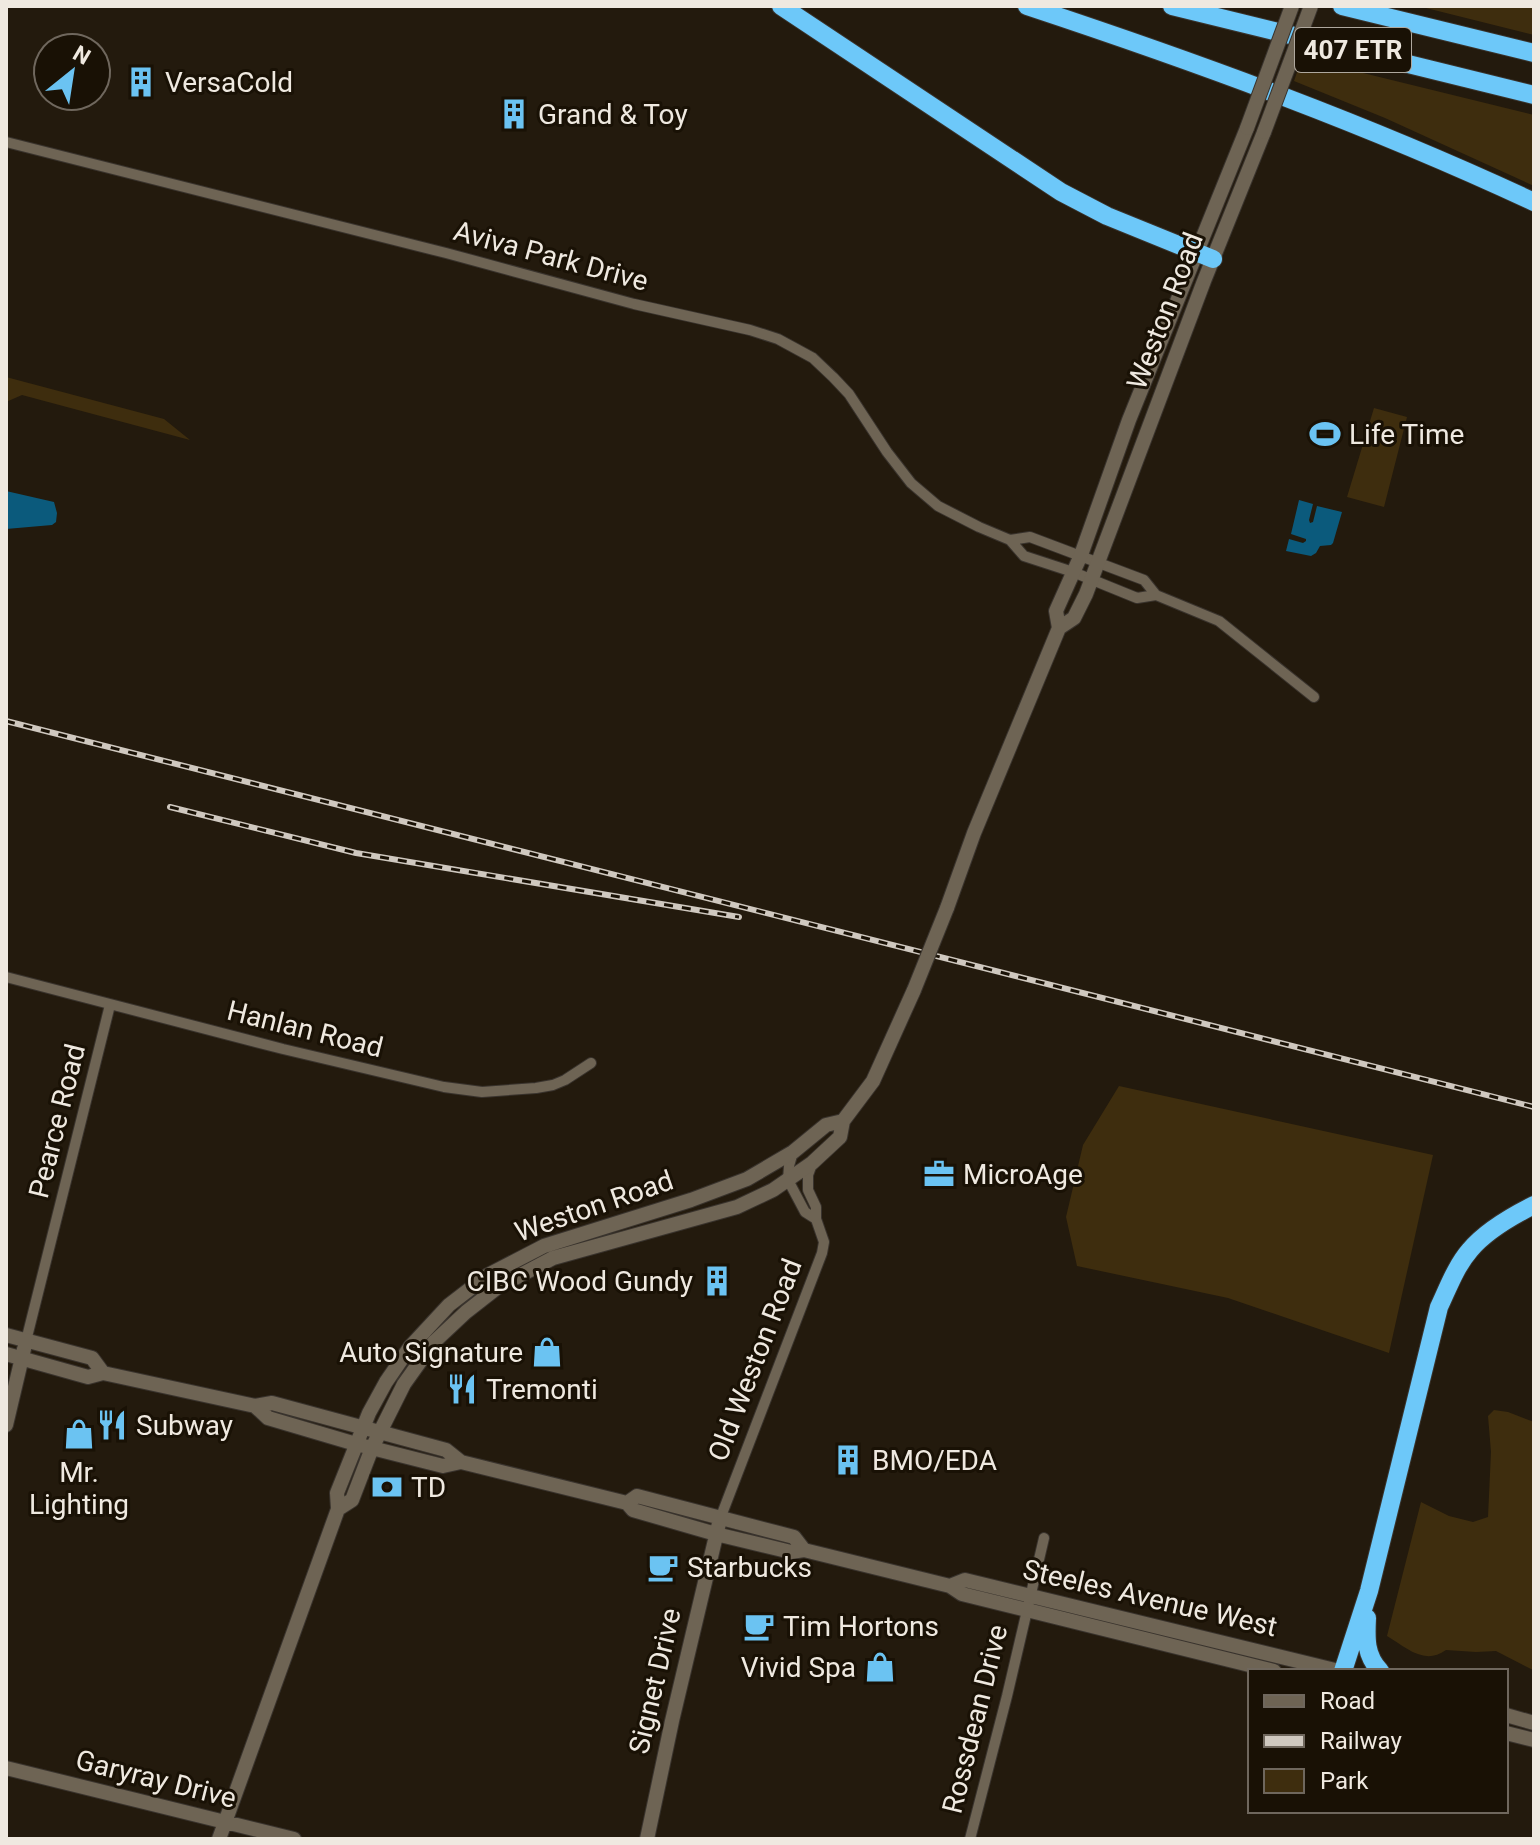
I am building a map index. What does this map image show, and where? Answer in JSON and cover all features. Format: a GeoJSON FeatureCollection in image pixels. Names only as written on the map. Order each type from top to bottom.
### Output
{"type":"FeatureCollection","features":[{"type":"Feature","properties":{"kind":"highway"},"geometry":{"type":"LineString","coordinates":[[781,6],[1052,187],[1107,216],[1205,256]]}},
{"type":"Feature","properties":{"kind":"highway"},"geometry":{"type":"LineString","coordinates":[[1027,6],[1251,83],[1423,152],[1534,202]]}},
{"type":"Feature","properties":{"kind":"highway","name":"407 ETR"},"geometry":{"type":"LineString","coordinates":[[1172,6],[1534,95]]}},
{"type":"Feature","properties":{"kind":"highway","name":"407 ETR"},"geometry":{"type":"LineString","coordinates":[[1342,6],[1534,53]]}},
{"type":"Feature","properties":{"kind":"highway"},"geometry":{"type":"LineString","coordinates":[[1423,152],[1534,215]]}},
{"type":"Feature","properties":{"kind":"highway"},"geometry":{"type":"LineString","coordinates":[[1342,1669],[1369,1591],[1439,1307],[1471,1248],[1513,1215],[1534,1205]]}},
{"type":"Feature","properties":{"kind":"highway"},"geometry":{"type":"LineString","coordinates":[[1369,1591],[1366,1643],[1372,1662],[1378,1669]]}},
{"type":"Feature","properties":{"kind":"main road","name":"Weston Road"},"geometry":{"type":"LineString","coordinates":[[1059,628],[1074,618],[1099,562],[1247,128],[1292,6]]}},
{"type":"Feature","properties":{"kind":"main road","name":"Weston Road"},"geometry":{"type":"LineString","coordinates":[[338,1509],[352,1500],[372,1448],[404,1384],[434,1342],[498,1287],[553,1258],[737,1207],[788,1180],[840,1137],[843,1121],[873,1081],[914,990],[974,833],[1059,628],[1056,611],[1081,555],[1129,420],[1264,132],[1311,6]]}},
{"type":"Feature","properties":{"kind":"main road","name":"Weston Road"},"geometry":{"type":"LineString","coordinates":[[219,1839],[338,1509],[337,1493],[356,1444],[386,1382],[410,1347],[449,1305],[488,1275],[544,1246],[747,1179],[793,1152],[826,1125],[843,1121]]}},
{"type":"Feature","properties":{"kind":"main road","name":"Steeles Avenue West"},"geometry":{"type":"LineString","coordinates":[[6,1335],[92,1358],[103,1373]]}},
{"type":"Feature","properties":{"kind":"main road"},"geometry":{"type":"LineString","coordinates":[[6,1425],[26,1341]]}},
{"type":"Feature","properties":{"kind":"main road","name":"Steeles Avenue West"},"geometry":{"type":"LineString","coordinates":[[6,1354],[88,1377],[103,1373],[255,1406],[272,1403],[446,1450],[461,1462],[627,1503],[633,1510],[716,1534],[791,1552],[804,1550],[950,1586],[962,1594],[1028,1603],[1211,1638],[1333,1669]]}},
{"type":"Feature","properties":{"kind":"main road","name":"Steeles Avenue West"},"geometry":{"type":"LineString","coordinates":[[255,1406],[268,1418],[356,1444],[443,1466],[461,1462]]}},
{"type":"Feature","properties":{"kind":"main road","name":"Steeles Avenue West"},"geometry":{"type":"LineString","coordinates":[[627,1503],[637,1496],[794,1537],[804,1550]]}},
{"type":"Feature","properties":{"kind":"main road","name":"Signet Drive"},"geometry":{"type":"LineString","coordinates":[[647,1839],[720,1519]]}},
{"type":"Feature","properties":{"kind":"main road","name":"Steeles Avenue West"},"geometry":{"type":"LineString","coordinates":[[1028,1603],[1267,1669]]}},
{"type":"Feature","properties":{"kind":"main road"},"geometry":{"type":"LineString","coordinates":[[1508,1716],[1534,1723]]}},
{"type":"Feature","properties":{"kind":"main road"},"geometry":{"type":"LineString","coordinates":[[1508,1734],[1534,1740]]}},
{"type":"Feature","properties":{"kind":"main road","name":"Garyray Drive"},"geometry":{"type":"LineString","coordinates":[[6,1768],[294,1839]]}},
{"type":"Feature","properties":{"kind":"street","name":"Aviva Park Drive"},"geometry":{"type":"LineString","coordinates":[[6,142],[778,339],[813,358],[833,377],[849,394],[911,483],[938,506],[1010,540],[1024,556],[1137,598],[1156,595],[1144,580],[1081,555],[1030,537],[1010,540]]}},
{"type":"Feature","properties":{"kind":"street"},"geometry":{"type":"LineString","coordinates":[[1156,595],[1219,621],[1314,697]]}},
{"type":"Feature","properties":{"kind":"street","name":"Hanlan Road"},"geometry":{"type":"LineString","coordinates":[[6,977],[444,1087],[482,1092],[553,1085],[591,1063]]}},
{"type":"Feature","properties":{"kind":"street","name":"Pearce Road"},"geometry":{"type":"LineString","coordinates":[[26,1341],[110,1005]]}},
{"type":"Feature","properties":{"kind":"street"},"geometry":{"type":"LineString","coordinates":[[793,1152],[788,1180],[805,1212],[816,1219]]}},
{"type":"Feature","properties":{"kind":"street","name":"Old Weston Road"},"geometry":{"type":"LineString","coordinates":[[720,1519],[822,1253],[824,1242],[816,1219],[816,1207],[808,1190],[812,1163]]}},
{"type":"Feature","properties":{"kind":"street","name":"Rossdean Drive"},"geometry":{"type":"LineString","coordinates":[[970,1839],[1044,1538]]}},
{"type":"Feature","properties":{"kind":"green space"},"geometry":{"type":"Polygon","coordinates":[[[1418,6],[1534,6],[1534,35],[1418,6]]]}},
{"type":"Feature","properties":{"kind":"green space"},"geometry":{"type":"Polygon","coordinates":[[[1302,58],[1534,115],[1534,186],[1385,118],[1294,81],[1302,58]]]}},
{"type":"Feature","properties":{"kind":"green space"},"geometry":{"type":"Polygon","coordinates":[[[6,377],[164,419],[190,440],[22,395],[6,402],[6,377]]]}},
{"type":"Feature","properties":{"kind":"green space"},"geometry":{"type":"Polygon","coordinates":[[[1374,408],[1407,417],[1384,507],[1347,497],[1374,408]]]}},
{"type":"Feature","properties":{"kind":"green space"},"geometry":{"type":"Polygon","coordinates":[[[1119,1086],[1433,1155],[1389,1353],[1228,1298],[1077,1266],[1066,1217],[1083,1145],[1119,1086]]]}},
{"type":"Feature","properties":{"kind":"green space"},"geometry":{"type":"Polygon","coordinates":[[[1494,1410],[1534,1422],[1533,1670],[1496,1651],[1446,1650],[1423,1656],[1387,1636],[1421,1502],[1449,1516],[1473,1522],[1488,1517],[1491,1452],[1488,1416],[1494,1410]]]}},
{"type":"Feature","properties":{"kind":"water"},"geometry":{"type":"Polygon","coordinates":[[[6,491],[54,502],[56,522],[52,525],[6,529],[6,491]]]}},
{"type":"Feature","properties":{"kind":"water"},"geometry":{"type":"Polygon","coordinates":[[[1299,500],[1313,504],[1310,523],[1317,506],[1342,512],[1333,543],[1320,546],[1311,556],[1286,551],[1289,539],[1306,541],[1291,534],[1299,500]]]}},
{"type":"Feature","properties":{"kind":"railway"},"geometry":{"type":"LineString","coordinates":[[6,721],[1534,1107]]}},
{"type":"Feature","properties":{"kind":"railway"},"geometry":{"type":"LineString","coordinates":[[170,807],[356,853],[739,917]]}},
{"type":"Feature","properties":{"kind":"place","name":"VersaCold"},"geometry":{"type":"Point","coordinates":[141,82]}},
{"type":"Feature","properties":{"kind":"place","name":"Grand & Toy"},"geometry":{"type":"Point","coordinates":[514,114]}},
{"type":"Feature","properties":{"kind":"place","name":"Life Time"},"geometry":{"type":"Point","coordinates":[1325,434]}},
{"type":"Feature","properties":{"kind":"place","name":"MicroAge"},"geometry":{"type":"Point","coordinates":[939,1174]}},
{"type":"Feature","properties":{"kind":"place","name":"CIBC Wood Gundy"},"geometry":{"type":"Point","coordinates":[717,1281]}},
{"type":"Feature","properties":{"kind":"place","name":"Auto Signature"},"geometry":{"type":"Point","coordinates":[547,1352]}},
{"type":"Feature","properties":{"kind":"place","name":"Tremonti"},"geometry":{"type":"Point","coordinates":[462,1389]}},
{"type":"Feature","properties":{"kind":"place","name":"Subway"},"geometry":{"type":"Point","coordinates":[112,1425]}},
{"type":"Feature","properties":{"kind":"place","name":"Mr. Lighting"},"geometry":{"type":"Point","coordinates":[79,1434]}},
{"type":"Feature","properties":{"kind":"place","name":"BMO/EDA"},"geometry":{"type":"Point","coordinates":[848,1460]}},
{"type":"Feature","properties":{"kind":"place","name":"TD"},"geometry":{"type":"Point","coordinates":[387,1487]}},
{"type":"Feature","properties":{"kind":"place","name":"Starbucks"},"geometry":{"type":"Point","coordinates":[663,1567]}},
{"type":"Feature","properties":{"kind":"place","name":"Tim Hortons"},"geometry":{"type":"Point","coordinates":[759,1626]}},
{"type":"Feature","properties":{"kind":"place","name":"Vivid Spa"},"geometry":{"type":"Point","coordinates":[880,1667]}}]}
